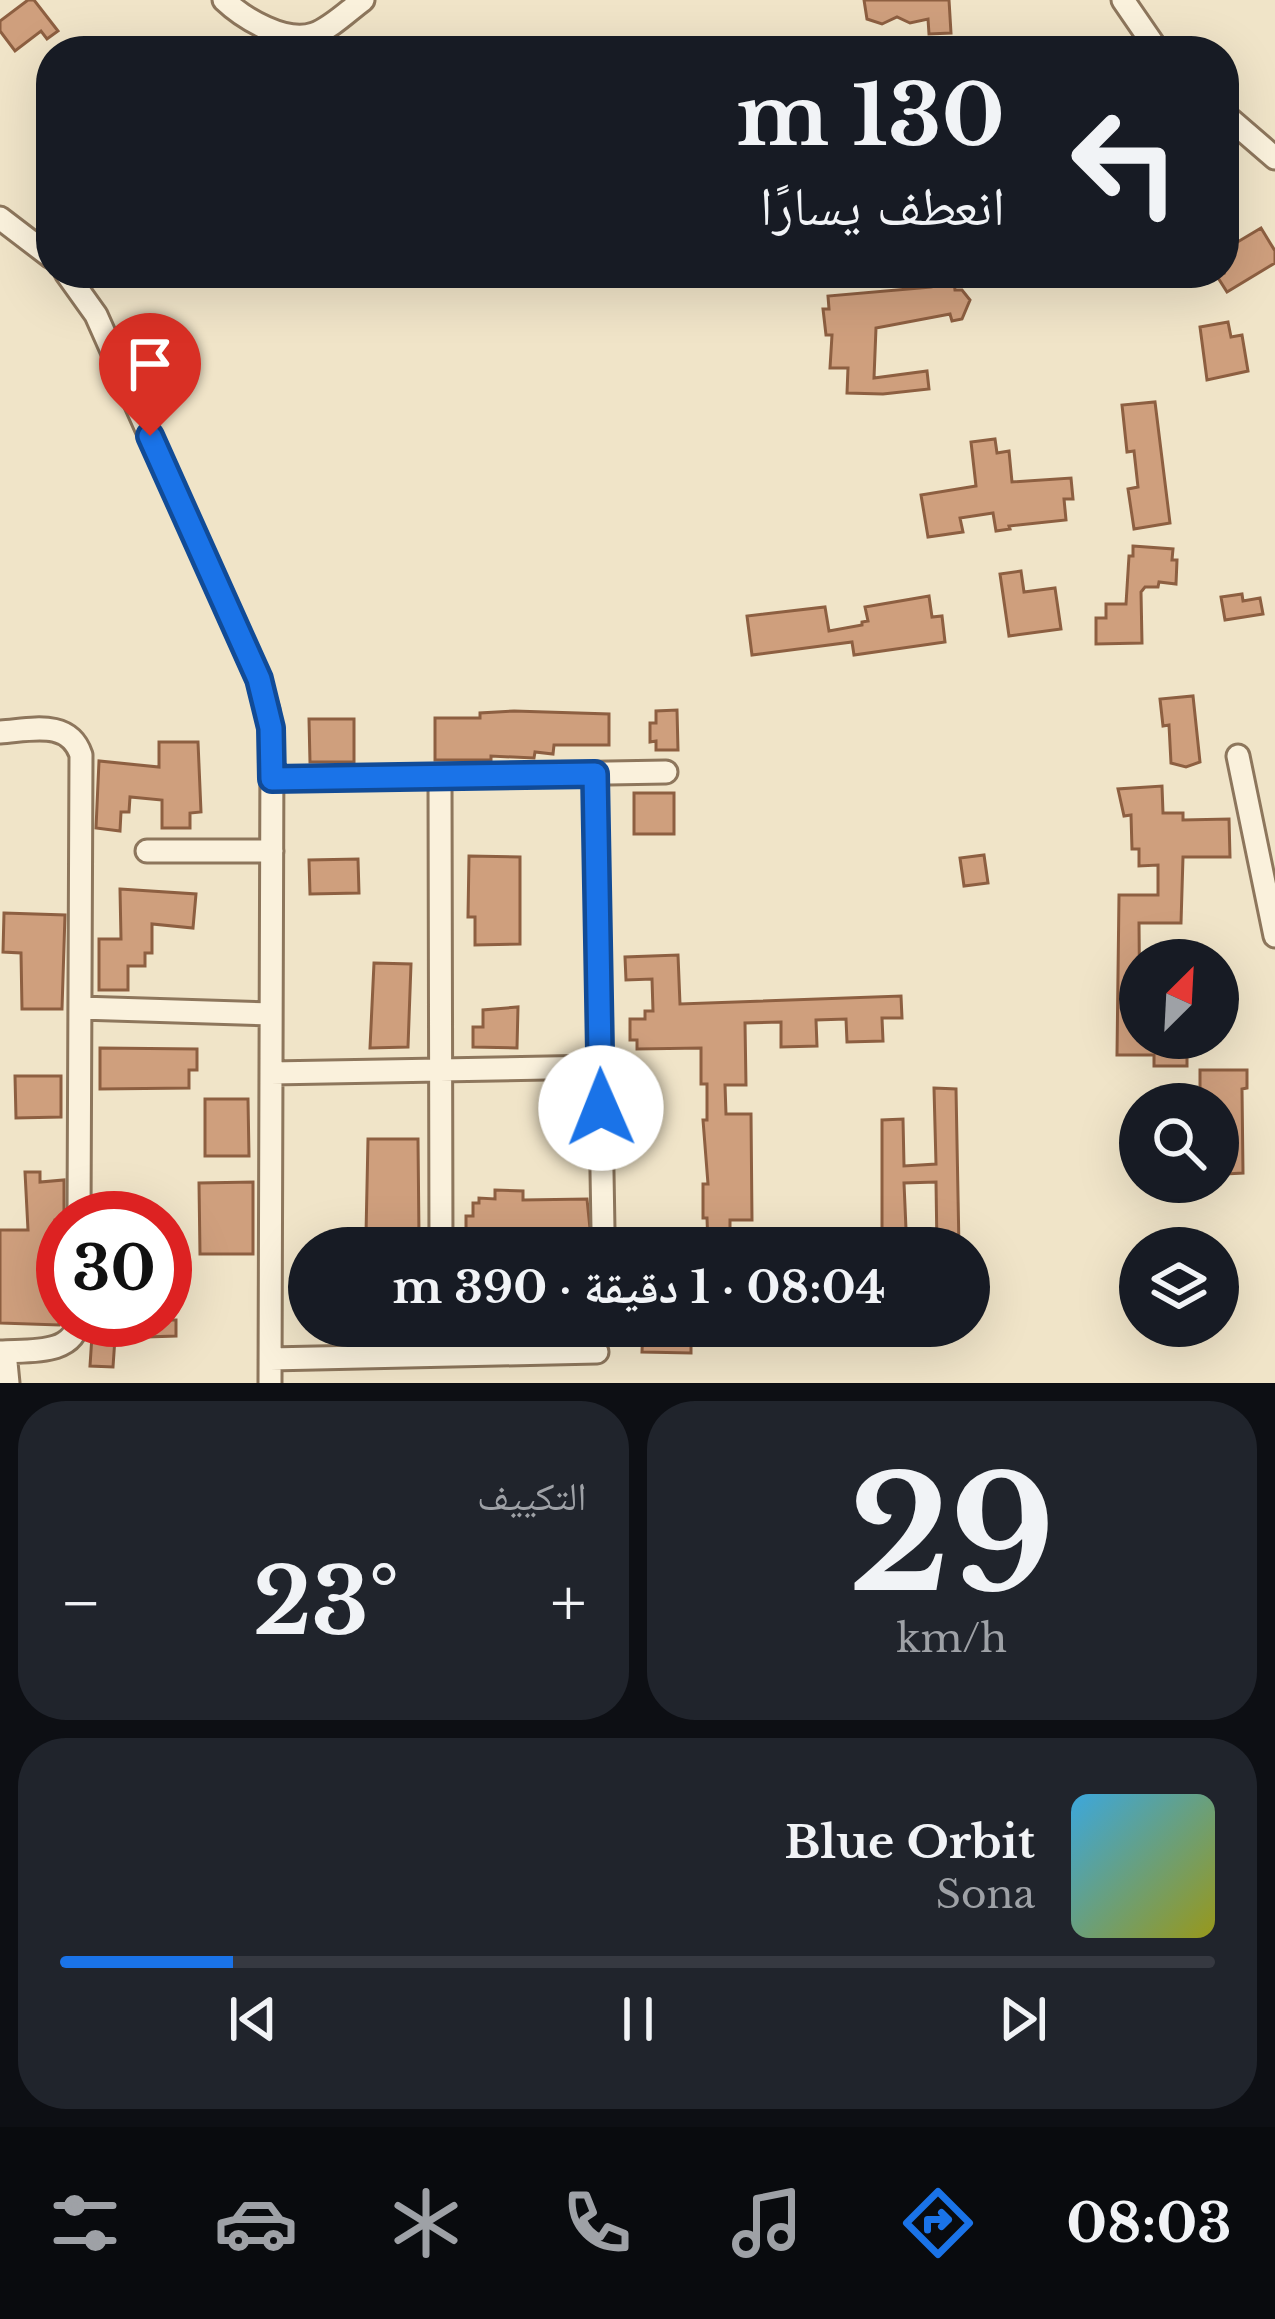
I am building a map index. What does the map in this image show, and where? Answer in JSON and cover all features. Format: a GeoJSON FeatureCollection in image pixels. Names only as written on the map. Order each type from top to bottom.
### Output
{"type":"FeatureCollection","features":[{"type":"Feature","properties":{"kind":"street"},"geometry":{"type":"LineString","coordinates":[[224,0],[252,21],[298,36],[326,28],[362,0]]}},
{"type":"Feature","properties":{"kind":"street"},"geometry":{"type":"LineString","coordinates":[[1123,0],[1148,36]]}},
{"type":"Feature","properties":{"kind":"street"},"geometry":{"type":"LineString","coordinates":[[1239,127],[1275,158]]}},
{"type":"Feature","properties":{"kind":"street"},"geometry":{"type":"LineString","coordinates":[[0,218],[36,246]]}},
{"type":"Feature","properties":{"kind":"street"},"geometry":{"type":"LineString","coordinates":[[77,288],[96,315],[259,679],[271,728],[270,1383]]}},
{"type":"Feature","properties":{"kind":"street"},"geometry":{"type":"LineString","coordinates":[[0,732],[61,731],[79,747],[79,1191]]}},
{"type":"Feature","properties":{"kind":"street"},"geometry":{"type":"LineString","coordinates":[[1238,756],[1275,936]]}},
{"type":"Feature","properties":{"kind":"street"},"geometry":{"type":"LineString","coordinates":[[272,779],[666,772]]}},
{"type":"Feature","properties":{"kind":"street"},"geometry":{"type":"LineString","coordinates":[[595,774],[602,1227]]}},
{"type":"Feature","properties":{"kind":"street"},"geometry":{"type":"LineString","coordinates":[[440,776],[441,1227]]}},
{"type":"Feature","properties":{"kind":"street"},"geometry":{"type":"LineString","coordinates":[[147,851],[272,851]]}},
{"type":"Feature","properties":{"kind":"street"},"geometry":{"type":"LineString","coordinates":[[80,1008],[271,1014]]}},
{"type":"Feature","properties":{"kind":"street"},"geometry":{"type":"LineString","coordinates":[[271,1073],[600,1067]]}},
{"type":"Feature","properties":{"kind":"street"},"geometry":{"type":"LineString","coordinates":[[8,1383],[3,1352],[47,1347]]}},
{"type":"Feature","properties":{"kind":"street"},"geometry":{"type":"LineString","coordinates":[[442,1347],[442,1355]]}},
{"type":"Feature","properties":{"kind":"street"},"geometry":{"type":"LineString","coordinates":[[270,1359],[597,1352]]}},
{"type":"Feature","properties":{"kind":"building"},"geometry":{"type":"Polygon","coordinates":[[[34,0],[58,31],[45,36],[41,31],[15,51],[0,31],[0,21],[34,0]]]}},
{"type":"Feature","properties":{"kind":"building"},"geometry":{"type":"Polygon","coordinates":[[[864,0],[949,0],[951,33],[929,34],[928,19],[910,23],[897,17],[882,24],[867,19],[864,0]]]}},
{"type":"Feature","properties":{"kind":"building"},"geometry":{"type":"Polygon","coordinates":[[[1261,228],[1275,251],[1275,263],[1239,285],[1239,241],[1261,228]]]}},
{"type":"Feature","properties":{"kind":"building"},"geometry":{"type":"Polygon","coordinates":[[[955,288],[970,300],[962,319],[952,321],[950,314],[876,328],[874,378],[927,371],[929,389],[847,393],[848,368],[830,368],[832,335],[826,335],[823,309],[829,309],[828,296],[955,288]]]}},
{"type":"Feature","properties":{"kind":"building"},"geometry":{"type":"Polygon","coordinates":[[[1228,322],[1231,337],[1242,335],[1248,371],[1207,380],[1200,327],[1228,322]]]}},
{"type":"Feature","properties":{"kind":"building"},"geometry":{"type":"Polygon","coordinates":[[[1155,402],[1170,523],[1134,529],[1128,489],[1138,487],[1134,451],[1127,452],[1122,405],[1155,402]]]}},
{"type":"Feature","properties":{"kind":"building"},"geometry":{"type":"Polygon","coordinates":[[[995,439],[997,453],[1009,451],[1012,482],[1071,478],[1073,499],[1064,499],[1066,520],[996,531],[993,513],[960,518],[963,532],[928,537],[921,495],[976,486],[971,442],[995,439]]]}},
{"type":"Feature","properties":{"kind":"building"},"geometry":{"type":"Polygon","coordinates":[[[1133,546],[1173,549],[1176,584],[1159,582],[1158,587],[1145,587],[1141,592],[1142,643],[1096,644],[1096,618],[1106,618],[1106,604],[1126,604],[1133,546]]]}},
{"type":"Feature","properties":{"kind":"building"},"geometry":{"type":"Polygon","coordinates":[[[1021,571],[1024,592],[1055,588],[1061,629],[1009,636],[1000,574],[1021,571]]]}},
{"type":"Feature","properties":{"kind":"building"},"geometry":{"type":"Polygon","coordinates":[[[1242,594],[1243,601],[1260,598],[1263,614],[1225,620],[1221,597],[1242,594]]]}},
{"type":"Feature","properties":{"kind":"building"},"geometry":{"type":"Polygon","coordinates":[[[929,596],[932,617],[942,616],[945,642],[854,655],[852,642],[752,655],[747,616],[825,607],[829,631],[868,621],[865,607],[929,596]]]}},
{"type":"Feature","properties":{"kind":"building"},"geometry":{"type":"Polygon","coordinates":[[[1193,696],[1200,762],[1186,767],[1171,763],[1169,725],[1163,726],[1160,699],[1193,696]]]}},
{"type":"Feature","properties":{"kind":"building"},"geometry":{"type":"Polygon","coordinates":[[[677,710],[678,750],[656,750],[656,741],[650,742],[650,723],[656,723],[656,711],[677,710]]]}},
{"type":"Feature","properties":{"kind":"building"},"geometry":{"type":"Polygon","coordinates":[[[480,713],[609,714],[609,745],[554,745],[553,754],[535,752],[534,758],[435,760],[435,718],[480,718],[480,713]]]}},
{"type":"Feature","properties":{"kind":"building"},"geometry":{"type":"Polygon","coordinates":[[[309,719],[354,719],[354,762],[310,762],[309,719]]]}},
{"type":"Feature","properties":{"kind":"building"},"geometry":{"type":"Polygon","coordinates":[[[159,742],[198,742],[201,812],[190,813],[190,828],[162,828],[162,800],[130,797],[129,812],[121,812],[120,831],[96,828],[99,761],[159,767],[159,742]]]}},
{"type":"Feature","properties":{"kind":"building"},"geometry":{"type":"Polygon","coordinates":[[[1162,786],[1163,813],[1183,813],[1183,820],[1229,819],[1230,857],[1183,857],[1181,923],[1139,923],[1139,939],[1119,939],[1117,1055],[1119,895],[1158,895],[1158,865],[1139,866],[1139,849],[1132,849],[1131,815],[1124,816],[1118,789],[1162,786]]]}},
{"type":"Feature","properties":{"kind":"building"},"geometry":{"type":"Polygon","coordinates":[[[634,793],[674,793],[674,834],[634,834],[634,793]]]}},
{"type":"Feature","properties":{"kind":"building"},"geometry":{"type":"Polygon","coordinates":[[[984,855],[988,883],[964,886],[960,858],[984,855]]]}},
{"type":"Feature","properties":{"kind":"building"},"geometry":{"type":"Polygon","coordinates":[[[469,856],[520,857],[520,944],[475,945],[475,917],[468,917],[469,856]]]}},
{"type":"Feature","properties":{"kind":"building"},"geometry":{"type":"Polygon","coordinates":[[[358,859],[359,893],[310,894],[309,860],[358,859]]]}},
{"type":"Feature","properties":{"kind":"building"},"geometry":{"type":"Polygon","coordinates":[[[120,889],[196,894],[193,928],[152,924],[152,953],[145,953],[145,966],[128,966],[128,990],[99,990],[99,939],[121,939],[120,889]]]}},
{"type":"Feature","properties":{"kind":"building"},"geometry":{"type":"Polygon","coordinates":[[[4,913],[65,915],[62,1009],[22,1009],[21,953],[3,952],[4,913]]]}},
{"type":"Feature","properties":{"kind":"building"},"geometry":{"type":"Polygon","coordinates":[[[678,955],[680,1004],[901,996],[902,1018],[882,1018],[883,1041],[847,1042],[846,1019],[816,1020],[817,1046],[781,1047],[781,1022],[745,1023],[746,1085],[725,1085],[726,1114],[751,1114],[752,1220],[707,1227],[707,1218],[703,1218],[703,1184],[708,1184],[703,1120],[707,1120],[707,1084],[701,1084],[701,1048],[637,1049],[637,1040],[630,1040],[630,1019],[645,1019],[645,1011],[653,1011],[652,979],[626,980],[625,957],[678,955]]]}},
{"type":"Feature","properties":{"kind":"building"},"geometry":{"type":"Polygon","coordinates":[[[374,963],[411,964],[408,1047],[370,1048],[374,963]]]}},
{"type":"Feature","properties":{"kind":"building"},"geometry":{"type":"Polygon","coordinates":[[[518,1007],[517,1048],[473,1047],[473,1027],[483,1027],[483,1010],[518,1007]]]}},
{"type":"Feature","properties":{"kind":"building"},"geometry":{"type":"Polygon","coordinates":[[[100,1048],[197,1049],[197,1070],[189,1070],[189,1088],[100,1089],[100,1048]]]}},
{"type":"Feature","properties":{"kind":"building"},"geometry":{"type":"Polygon","coordinates":[[[1154,1059],[1187,1059],[1187,1066],[1154,1066],[1154,1059]]]}},
{"type":"Feature","properties":{"kind":"building"},"geometry":{"type":"Polygon","coordinates":[[[1200,1070],[1247,1070],[1247,1088],[1242,1089],[1243,1173],[1239,1173],[1239,1083],[1200,1083],[1200,1070]]]}},
{"type":"Feature","properties":{"kind":"building"},"geometry":{"type":"Polygon","coordinates":[[[15,1076],[61,1076],[61,1117],[16,1118],[15,1076]]]}},
{"type":"Feature","properties":{"kind":"building"},"geometry":{"type":"Polygon","coordinates":[[[934,1088],[956,1089],[959,1227],[937,1227],[936,1182],[904,1183],[906,1227],[882,1227],[882,1120],[903,1119],[904,1166],[936,1164],[934,1088]]]}},
{"type":"Feature","properties":{"kind":"building"},"geometry":{"type":"Polygon","coordinates":[[[205,1099],[248,1099],[249,1156],[205,1156],[205,1099]]]}},
{"type":"Feature","properties":{"kind":"building"},"geometry":{"type":"Polygon","coordinates":[[[368,1139],[418,1139],[419,1227],[366,1227],[368,1139]]]}},
{"type":"Feature","properties":{"kind":"building"},"geometry":{"type":"Polygon","coordinates":[[[25,1172],[40,1172],[40,1182],[64,1180],[64,1191],[36,1191],[36,1324],[0,1323],[0,1230],[28,1230],[25,1172]]]}},
{"type":"Feature","properties":{"kind":"building"},"geometry":{"type":"Polygon","coordinates":[[[253,1182],[253,1254],[200,1254],[199,1183],[253,1182]]]}},
{"type":"Feature","properties":{"kind":"building"},"geometry":{"type":"Polygon","coordinates":[[[495,1190],[523,1191],[523,1200],[587,1199],[590,1227],[466,1227],[466,1216],[473,1216],[473,1203],[479,1203],[479,1198],[495,1199],[495,1190]]]}},
{"type":"Feature","properties":{"kind":"building"},"geometry":{"type":"Polygon","coordinates":[[[91,1347],[114,1347],[113,1367],[90,1366],[91,1347]]]}},
{"type":"Feature","properties":{"kind":"building"},"geometry":{"type":"Polygon","coordinates":[[[642,1347],[691,1347],[691,1353],[642,1352],[642,1347]]]}},
{"type":"Feature","properties":{"kind":"route"},"geometry":{"type":"LineString","coordinates":[[150,436],[259,679],[271,728],[272,779],[595,774],[601,1108]]}}]}
